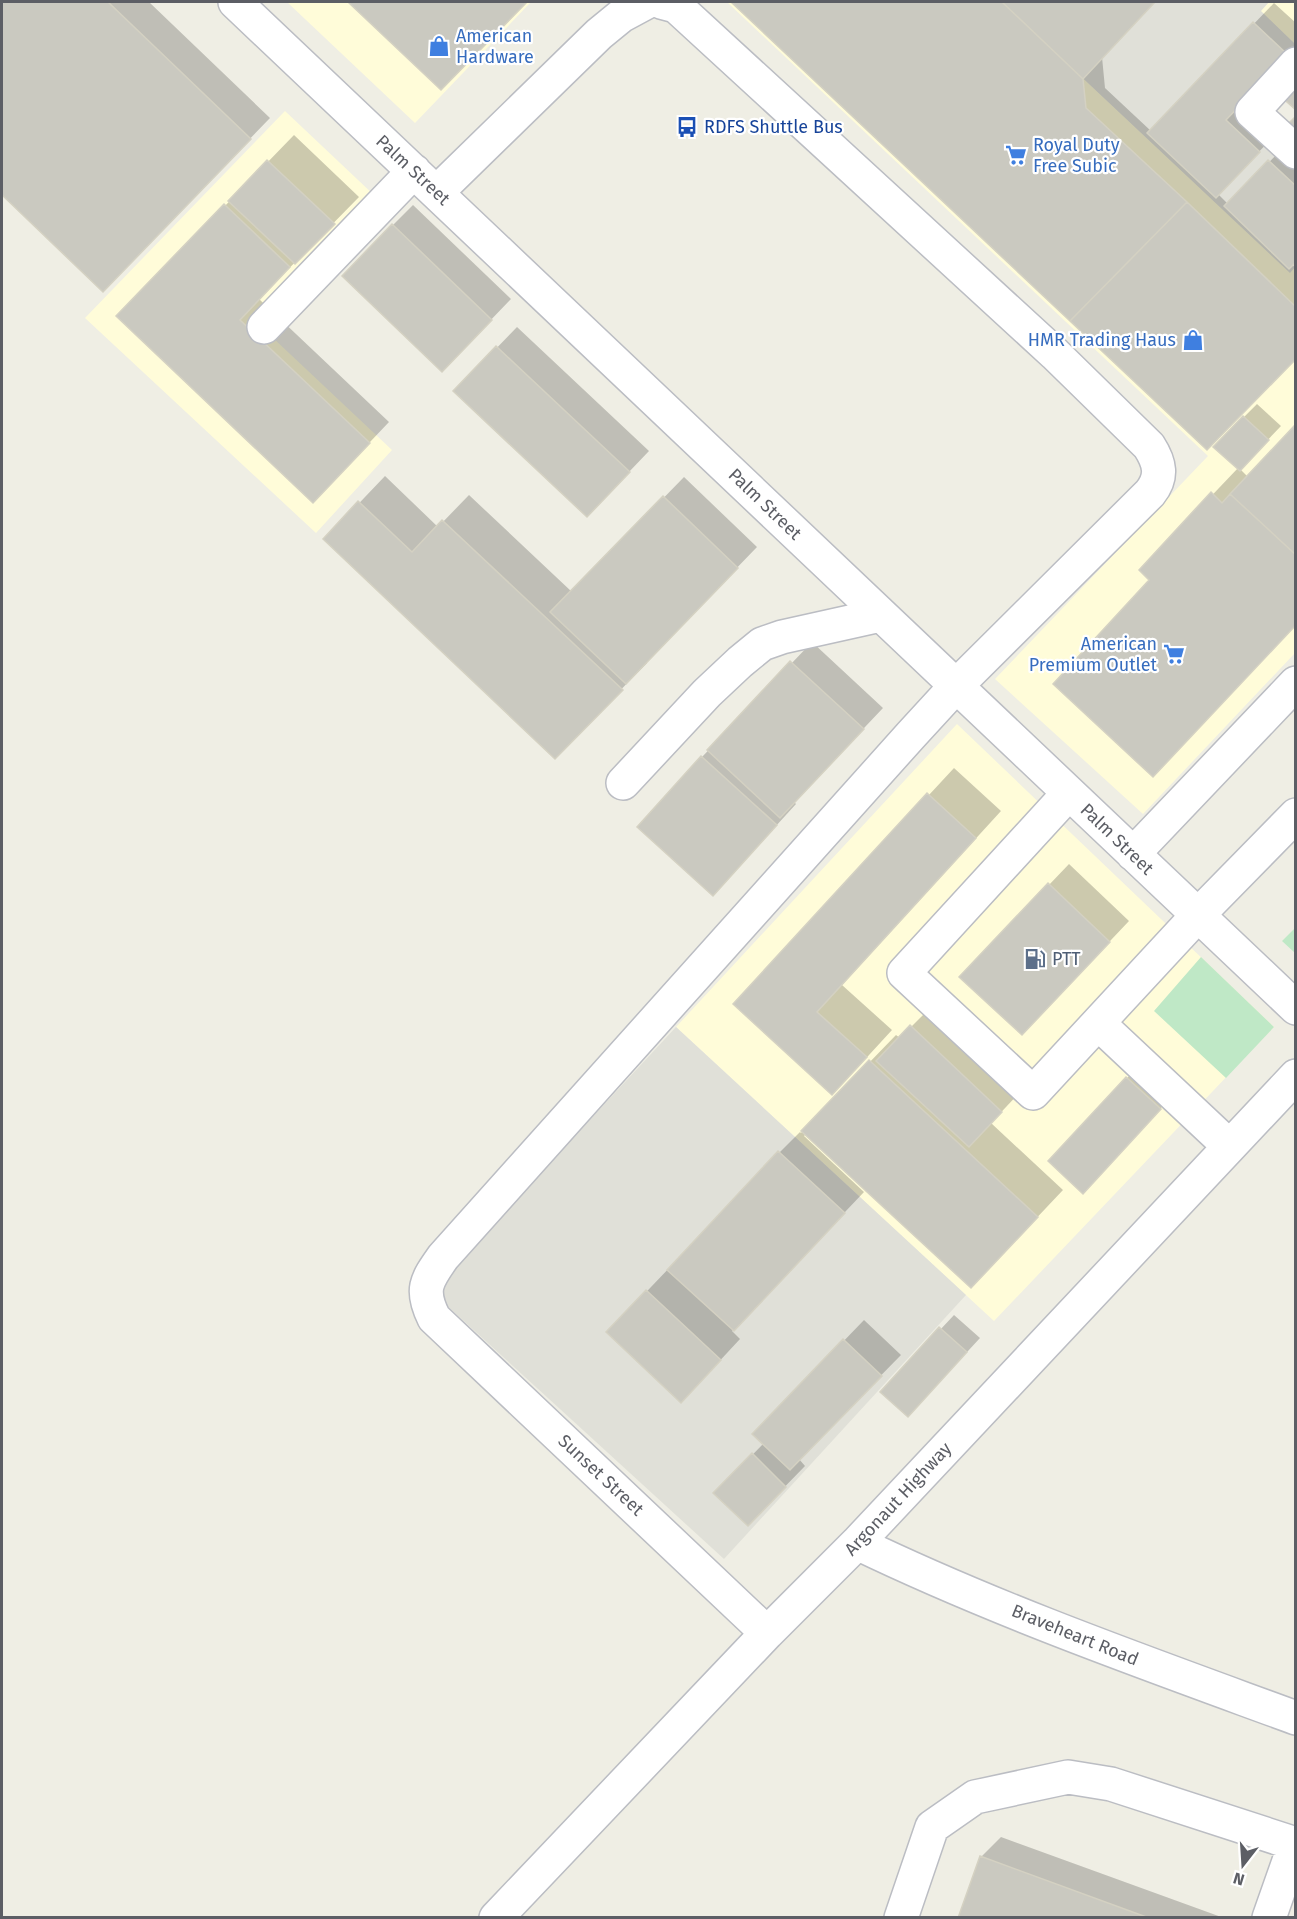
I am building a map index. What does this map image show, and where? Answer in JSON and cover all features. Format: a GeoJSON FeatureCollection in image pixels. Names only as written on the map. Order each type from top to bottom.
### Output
{"type":"FeatureCollection","features":[{"type":"Feature","properties":{"kind":"street","name":"Palm Street"},"geometry":{"type":"LineString","coordinates":[[235,2],[1296,1008]]}},
{"type":"Feature","properties":{"kind":"street"},"geometry":{"type":"LineString","coordinates":[[264,327],[425,181],[621,16],[647,2]]}},
{"type":"Feature","properties":{"kind":"street"},"geometry":{"type":"LineString","coordinates":[[661,2],[676,6],[980,284],[1123,419],[1149,446],[1159,462],[1159,476],[1150,494],[956,686]]}},
{"type":"Feature","properties":{"kind":"street"},"geometry":{"type":"LineString","coordinates":[[1296,64],[1252,112],[1296,152]]}},
{"type":"Feature","properties":{"kind":"street"},"geometry":{"type":"LineString","coordinates":[[623,783],[707,693],[762,644],[782,637],[881,615]]}},
{"type":"Feature","properties":{"kind":"street"},"geometry":{"type":"LineString","coordinates":[[1133,854],[1296,683]]}},
{"type":"Feature","properties":{"kind":"street","name":"Sunset Street"},"geometry":{"type":"LineString","coordinates":[[768,1633],[434,1318],[426,1302],[425,1291],[429,1277],[443,1257],[956,686]]}},
{"type":"Feature","properties":{"kind":"street"},"geometry":{"type":"LineString","coordinates":[[1069,793],[904,973],[1033,1093],[1197,916],[1296,815]]}},
{"type":"Feature","properties":{"kind":"street"},"geometry":{"type":"LineString","coordinates":[[1099,1024],[1229,1146]]}},
{"type":"Feature","properties":{"kind":"street","name":"Argonaut Highway"},"geometry":{"type":"LineString","coordinates":[[496,1917],[857,1543],[1296,1076]]}},
{"type":"Feature","properties":{"kind":"street","name":"Braveheart Road"},"geometry":{"type":"LineString","coordinates":[[857,1543],[938,1580],[1132,1658],[1296,1718]]}},
{"type":"Feature","properties":{"kind":"street"},"geometry":{"type":"LineString","coordinates":[[901,1917],[932,1827],[975,1797],[1068,1777],[1111,1784],[1295,1844],[1269,1917]]}},
{"type":"Feature","properties":{"kind":"shaded area"},"geometry":{"type":"Polygon","coordinates":[[[287,2],[531,2],[415,123],[287,2]]]}},
{"type":"Feature","properties":{"kind":"shaded area"},"geometry":{"type":"Polygon","coordinates":[[[727,2],[1002,2],[1290,272],[1295,267],[1295,653],[1143,814],[995,679],[1208,456],[727,2]]]}},
{"type":"Feature","properties":{"kind":"shaded area"},"geometry":{"type":"Polygon","coordinates":[[[1002,2],[1269,2],[1261,11],[1295,44],[1295,53],[1237,113],[1295,167],[1295,267],[1290,273],[1002,2]]]}},
{"type":"Feature","properties":{"kind":"shaded area"},"geometry":{"type":"Polygon","coordinates":[[[1269,2],[1295,2],[1295,44],[1260,11],[1269,2]]]}},
{"type":"Feature","properties":{"kind":"shaded area"},"geometry":{"type":"Polygon","coordinates":[[[285,111],[393,213],[272,337],[392,450],[316,533],[85,318],[285,111]]]}},
{"type":"Feature","properties":{"kind":"shaded area"},"geometry":{"type":"Polygon","coordinates":[[[957,724],[1274,1027],[994,1321],[676,1027],[957,724]]]}},
{"type":"Feature","properties":{"kind":"shaded area"},"geometry":{"type":"Polygon","coordinates":[[[676,1027],[966,1295],[724,1559],[431,1291],[676,1027]]]}},
{"type":"Feature","properties":{"kind":"green space"},"geometry":{"type":"Polygon","coordinates":[[[1295,928],[1295,953],[1282,941],[1295,928]]]}},
{"type":"Feature","properties":{"kind":"green space"},"geometry":{"type":"Polygon","coordinates":[[[1201,957],[1274,1027],[1226,1078],[1154,1011],[1201,957]]]}},
{"type":"Feature","properties":{"kind":"building"},"geometry":{"type":"Polygon","coordinates":[[[2,2],[108,2],[251,139],[103,292],[2,195],[2,2]]]}},
{"type":"Feature","properties":{"kind":"building","name":"American Hardware"},"geometry":{"type":"Polygon","coordinates":[[[348,2],[527,2],[441,90],[348,2]]]}},
{"type":"Feature","properties":{"kind":"building","name":"Royal Duty Free Subic"},"geometry":{"type":"Polygon","coordinates":[[[731,2],[1002,2],[1083,79],[1086,108],[1187,202],[1070,321],[731,2]]]}},
{"type":"Feature","properties":{"kind":"building"},"geometry":{"type":"Polygon","coordinates":[[[1002,2],[1155,2],[1083,79],[1002,2]]]}},
{"type":"Feature","properties":{"kind":"building"},"geometry":{"type":"Polygon","coordinates":[[[1253,22],[1288,55],[1226,120],[1260,152],[1216,198],[1147,133],[1253,22]]]}},
{"type":"Feature","properties":{"kind":"building"},"geometry":{"type":"Polygon","coordinates":[[[1296,76],[1296,110],[1278,94],[1296,76]]]}},
{"type":"Feature","properties":{"kind":"building"},"geometry":{"type":"Polygon","coordinates":[[[1296,116],[1296,145],[1281,131],[1296,116]]]}},
{"type":"Feature","properties":{"kind":"building"},"geometry":{"type":"Polygon","coordinates":[[[267,160],[335,224],[295,264],[228,201],[267,160]]]}},
{"type":"Feature","properties":{"kind":"building"},"geometry":{"type":"Polygon","coordinates":[[[1268,160],[1296,186],[1296,262],[1289,269],[1224,206],[1268,160]]]}},
{"type":"Feature","properties":{"kind":"building","name":"HMR Trading Haus"},"geometry":{"type":"Polygon","coordinates":[[[1187,202],[1296,307],[1296,359],[1207,450],[1070,321],[1187,202]]]}},
{"type":"Feature","properties":{"kind":"building"},"geometry":{"type":"Polygon","coordinates":[[[224,204],[290,267],[240,320],[370,443],[313,503],[116,316],[224,204]]]}},
{"type":"Feature","properties":{"kind":"building"},"geometry":{"type":"Polygon","coordinates":[[[392,224],[492,320],[442,372],[342,276],[392,224]]]}},
{"type":"Feature","properties":{"kind":"building"},"geometry":{"type":"Polygon","coordinates":[[[496,346],[630,472],[587,517],[453,391],[496,346]]]}},
{"type":"Feature","properties":{"kind":"building"},"geometry":{"type":"Polygon","coordinates":[[[1243,416],[1269,440],[1240,471],[1213,447],[1243,416]]]}},
{"type":"Feature","properties":{"kind":"building"},"geometry":{"type":"Polygon","coordinates":[[[1296,424],[1296,555],[1230,494],[1296,424]]]}},
{"type":"Feature","properties":{"kind":"building","name":"American Premium Outlet"},"geometry":{"type":"Polygon","coordinates":[[[1211,492],[1222,503],[1230,494],[1296,555],[1296,625],[1153,777],[1053,684],[1149,580],[1139,570],[1211,492]]]}},
{"type":"Feature","properties":{"kind":"building"},"geometry":{"type":"Polygon","coordinates":[[[663,496],[738,568],[626,684],[550,612],[663,496]]]}},
{"type":"Feature","properties":{"kind":"building"},"geometry":{"type":"Polygon","coordinates":[[[358,501],[412,552],[442,520],[623,690],[555,759],[323,539],[358,501]]]}},
{"type":"Feature","properties":{"kind":"building"},"geometry":{"type":"Polygon","coordinates":[[[790,661],[864,729],[780,818],[707,750],[790,661]]]}},
{"type":"Feature","properties":{"kind":"building"},"geometry":{"type":"Polygon","coordinates":[[[701,756],[777,825],[713,896],[637,827],[701,756]]]}},
{"type":"Feature","properties":{"kind":"building"},"geometry":{"type":"Polygon","coordinates":[[[927,793],[976,838],[817,1012],[867,1057],[832,1095],[733,1004],[927,793]]]}},
{"type":"Feature","properties":{"kind":"building","name":"PTT"},"geometry":{"type":"Polygon","coordinates":[[[1048,883],[1110,942],[1022,1035],[959,977],[1048,883]]]}},
{"type":"Feature","properties":{"kind":"building"},"geometry":{"type":"Polygon","coordinates":[[[910,1025],[1002,1112],[969,1147],[876,1061],[910,1025]]]}},
{"type":"Feature","properties":{"kind":"building"},"geometry":{"type":"Polygon","coordinates":[[[869,1060],[1038,1217],[971,1288],[801,1131],[869,1060]]]}},
{"type":"Feature","properties":{"kind":"building"},"geometry":{"type":"Polygon","coordinates":[[[1126,1077],[1161,1109],[1083,1194],[1048,1161],[1126,1077]]]}},
{"type":"Feature","properties":{"kind":"building"},"geometry":{"type":"Polygon","coordinates":[[[778,1151],[845,1213],[734,1331],[667,1270],[778,1151]]]}},
{"type":"Feature","properties":{"kind":"building"},"geometry":{"type":"Polygon","coordinates":[[[646,1290],[721,1360],[681,1403],[606,1332],[646,1290]]]}},
{"type":"Feature","properties":{"kind":"building"},"geometry":{"type":"Polygon","coordinates":[[[939,1327],[967,1352],[908,1417],[880,1392],[939,1327]]]}},
{"type":"Feature","properties":{"kind":"building"},"geometry":{"type":"Polygon","coordinates":[[[843,1339],[882,1376],[790,1470],[752,1434],[843,1339]]]}},
{"type":"Feature","properties":{"kind":"building"},"geometry":{"type":"Polygon","coordinates":[[[752,1453],[786,1487],[748,1526],[713,1493],[752,1453]]]}},
{"type":"Feature","properties":{"kind":"building"},"geometry":{"type":"Polygon","coordinates":[[[980,1856],[1149,1918],[958,1918],[980,1856]]]}},
{"type":"Feature","properties":{"kind":"place","name":"American Hardware"},"geometry":{"type":"Point","coordinates":[439,46]}},
{"type":"Feature","properties":{"kind":"place","name":"RDFS Shuttle Bus"},"geometry":{"type":"Point","coordinates":[687,127]}},
{"type":"Feature","properties":{"kind":"place","name":"Royal Duty Free Subic"},"geometry":{"type":"Point","coordinates":[1016,155]}},
{"type":"Feature","properties":{"kind":"place","name":"HMR Trading Haus"},"geometry":{"type":"Point","coordinates":[1193,340]}},
{"type":"Feature","properties":{"kind":"place","name":"American Premium Outlet"},"geometry":{"type":"Point","coordinates":[1174,654]}},
{"type":"Feature","properties":{"kind":"place","name":"PTT"},"geometry":{"type":"Point","coordinates":[1035,959]}}]}
